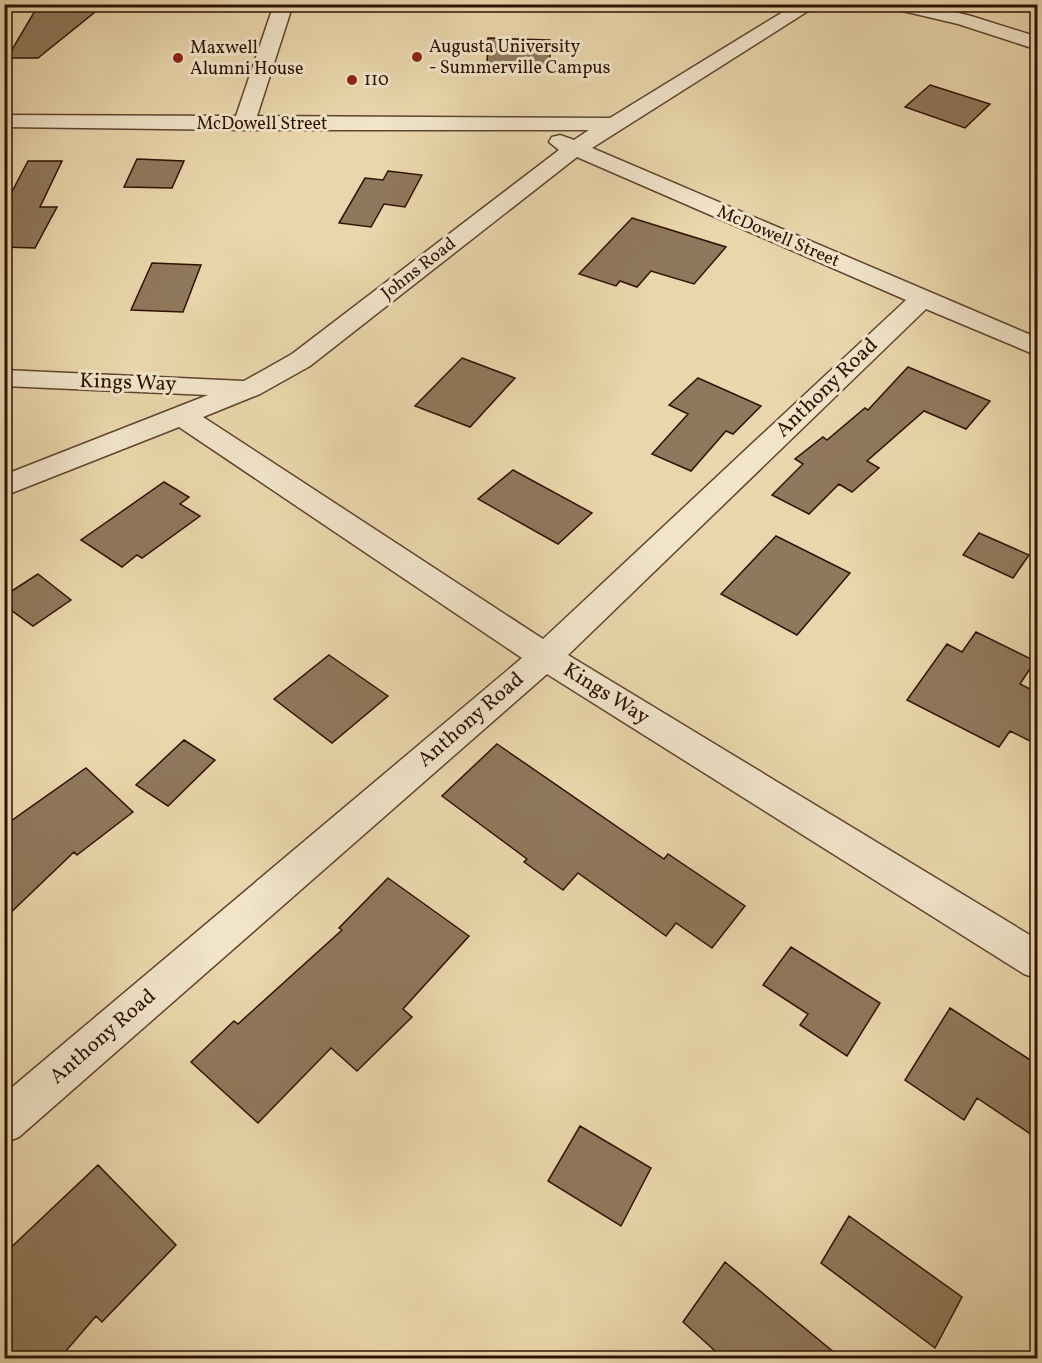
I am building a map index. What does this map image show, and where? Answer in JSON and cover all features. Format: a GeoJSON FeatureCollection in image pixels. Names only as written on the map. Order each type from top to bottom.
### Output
{"type":"FeatureCollection","features":[{"type":"Feature","properties":{"kind":"street"},"geometry":{"type":"LineString","coordinates":[[244,124],[284,4]]}},
{"type":"Feature","properties":{"kind":"street","name":"Johns Road"},"geometry":{"type":"LineString","coordinates":[[4,486],[251,388],[301,360],[574,149],[810,4]]}},
{"type":"Feature","properties":{"kind":"street"},"geometry":{"type":"LineString","coordinates":[[897,4],[964,20],[1038,44]]}},
{"type":"Feature","properties":{"kind":"street","name":"McDowell Street"},"geometry":{"type":"LineString","coordinates":[[4,121],[244,124],[616,124]]}},
{"type":"Feature","properties":{"kind":"street","name":"McDowell Street"},"geometry":{"type":"LineString","coordinates":[[520,124],[1038,348]]}},
{"type":"Feature","properties":{"kind":"street","name":"Anthony Road"},"geometry":{"type":"LineString","coordinates":[[4,1122],[545,657],[922,299]]}},
{"type":"Feature","properties":{"kind":"street","name":"Kings Way"},"geometry":{"type":"LineString","coordinates":[[4,378],[251,388]]}},
{"type":"Feature","properties":{"kind":"street","name":"Kings Way"},"geometry":{"type":"LineString","coordinates":[[182,416],[545,657],[1038,961]]}},
{"type":"Feature","properties":{"kind":"building"},"geometry":{"type":"Polygon","coordinates":[[[39,4],[105,4],[38,58],[7,58],[39,4]]]}},
{"type":"Feature","properties":{"kind":"building"},"geometry":{"type":"Polygon","coordinates":[[[488,38],[550,40],[550,67],[487,66],[488,38]]]}},
{"type":"Feature","properties":{"kind":"building"},"geometry":{"type":"Polygon","coordinates":[[[930,85],[990,104],[965,128],[905,107],[930,85]]]}},
{"type":"Feature","properties":{"kind":"building"},"geometry":{"type":"Polygon","coordinates":[[[137,159],[184,161],[172,188],[124,187],[137,159]]]}},
{"type":"Feature","properties":{"kind":"building"},"geometry":{"type":"Polygon","coordinates":[[[28,161],[62,161],[40,207],[57,207],[35,248],[4,247],[4,207],[28,161]]]}},
{"type":"Feature","properties":{"kind":"building"},"geometry":{"type":"Polygon","coordinates":[[[388,171],[422,175],[405,207],[384,204],[371,227],[339,223],[365,178],[383,180],[388,171]]]}},
{"type":"Feature","properties":{"kind":"building"},"geometry":{"type":"Polygon","coordinates":[[[632,218],[726,247],[694,284],[651,271],[637,287],[620,281],[616,286],[579,274],[632,218]]]}},
{"type":"Feature","properties":{"kind":"building"},"geometry":{"type":"Polygon","coordinates":[[[152,263],[201,265],[183,312],[131,310],[152,263]]]}},
{"type":"Feature","properties":{"kind":"building"},"geometry":{"type":"Polygon","coordinates":[[[462,358],[515,378],[470,427],[415,406],[462,358]]]}},
{"type":"Feature","properties":{"kind":"building"},"geometry":{"type":"Polygon","coordinates":[[[908,367],[990,401],[966,429],[924,411],[867,461],[879,468],[852,492],[839,484],[809,514],[772,495],[803,464],[795,459],[823,437],[827,440],[865,408],[868,410],[908,367]]]}},
{"type":"Feature","properties":{"kind":"building"},"geometry":{"type":"Polygon","coordinates":[[[698,378],[761,406],[733,434],[726,431],[691,471],[652,454],[688,414],[669,405],[698,378]]]}},
{"type":"Feature","properties":{"kind":"building"},"geometry":{"type":"Polygon","coordinates":[[[513,470],[592,513],[558,544],[478,499],[513,470]]]}},
{"type":"Feature","properties":{"kind":"building"},"geometry":{"type":"Polygon","coordinates":[[[164,482],[189,497],[180,504],[200,516],[142,558],[137,555],[122,567],[81,540],[164,482]]]}},
{"type":"Feature","properties":{"kind":"building"},"geometry":{"type":"Polygon","coordinates":[[[979,533],[1029,555],[1013,578],[963,555],[979,533]]]}},
{"type":"Feature","properties":{"kind":"building"},"geometry":{"type":"Polygon","coordinates":[[[776,536],[850,573],[797,635],[721,594],[776,536]]]}},
{"type":"Feature","properties":{"kind":"building"},"geometry":{"type":"Polygon","coordinates":[[[38,574],[71,600],[33,626],[4,605],[4,596],[38,574]]]}},
{"type":"Feature","properties":{"kind":"building"},"geometry":{"type":"Polygon","coordinates":[[[976,632],[1035,661],[1020,684],[1038,693],[1038,745],[1010,731],[999,747],[907,700],[947,644],[962,652],[976,632]]]}},
{"type":"Feature","properties":{"kind":"building"},"geometry":{"type":"Polygon","coordinates":[[[329,655],[388,696],[332,743],[274,699],[329,655]]]}},
{"type":"Feature","properties":{"kind":"building"},"geometry":{"type":"Polygon","coordinates":[[[184,740],[215,760],[168,806],[136,785],[184,740]]]}},
{"type":"Feature","properties":{"kind":"building"},"geometry":{"type":"Polygon","coordinates":[[[497,744],[664,859],[668,854],[745,906],[712,948],[676,923],[666,936],[578,873],[563,890],[524,862],[527,859],[442,796],[497,744]]]}},
{"type":"Feature","properties":{"kind":"building"},"geometry":{"type":"Polygon","coordinates":[[[86,768],[133,812],[77,855],[74,852],[4,919],[4,826],[86,768]]]}},
{"type":"Feature","properties":{"kind":"building"},"geometry":{"type":"Polygon","coordinates":[[[388,878],[469,936],[403,1009],[412,1017],[357,1071],[331,1048],[258,1123],[191,1062],[234,1021],[238,1024],[342,930],[339,928],[388,878]]]}},
{"type":"Feature","properties":{"kind":"building"},"geometry":{"type":"Polygon","coordinates":[[[791,947],[880,1003],[847,1056],[800,1025],[808,1014],[763,985],[791,947]]]}},
{"type":"Feature","properties":{"kind":"building"},"geometry":{"type":"Polygon","coordinates":[[[950,1008],[1038,1065],[1038,1139],[977,1098],[964,1120],[905,1080],[950,1008]]]}},
{"type":"Feature","properties":{"kind":"building"},"geometry":{"type":"Polygon","coordinates":[[[580,1126],[651,1168],[621,1226],[548,1181],[580,1126]]]}},
{"type":"Feature","properties":{"kind":"building"},"geometry":{"type":"Polygon","coordinates":[[[98,1165],[176,1245],[102,1322],[96,1316],[59,1359],[4,1359],[4,1254],[98,1165]]]}},
{"type":"Feature","properties":{"kind":"building"},"geometry":{"type":"Polygon","coordinates":[[[849,1216],[962,1297],[935,1348],[821,1263],[849,1216]]]}},
{"type":"Feature","properties":{"kind":"building"},"geometry":{"type":"Polygon","coordinates":[[[725,1262],[842,1359],[724,1359],[683,1322],[725,1262]]]}},
{"type":"Feature","properties":{"kind":"place","name":"Augusta University - Summerville Campus"},"geometry":{"type":"Point","coordinates":[417,57]}},
{"type":"Feature","properties":{"kind":"place","name":"Maxwell Alumni House"},"geometry":{"type":"Point","coordinates":[178,58]}},
{"type":"Feature","properties":{"kind":"place","name":"110"},"geometry":{"type":"Point","coordinates":[352,80]}}]}
